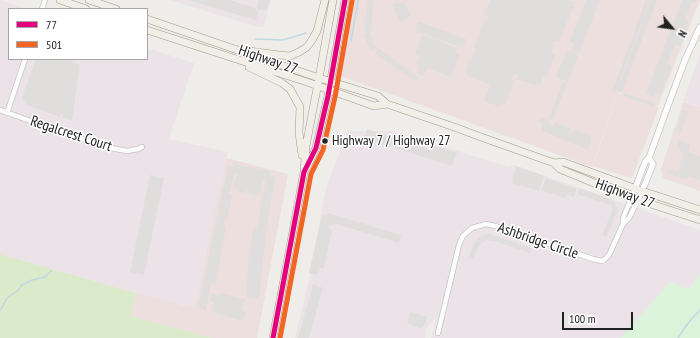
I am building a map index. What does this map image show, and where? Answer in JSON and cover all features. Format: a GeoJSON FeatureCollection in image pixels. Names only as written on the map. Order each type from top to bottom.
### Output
{"type":"FeatureCollection","features":[{"type":"Feature","properties":{"kind":"main road"},"geometry":{"type":"LineString","coordinates":[[60,0],[83,8]]}},
{"type":"Feature","properties":{"kind":"main road"},"geometry":{"type":"LineString","coordinates":[[89,0],[113,8]]}},
{"type":"Feature","properties":{"kind":"main road"},"geometry":{"type":"LineString","coordinates":[[232,48],[290,56],[299,52],[307,47],[317,31],[325,0]]}},
{"type":"Feature","properties":{"kind":"main road"},"geometry":{"type":"LineString","coordinates":[[272,338],[304,172],[306,146],[333,0]]}},
{"type":"Feature","properties":{"kind":"main road"},"geometry":{"type":"LineString","coordinates":[[304,172],[316,148],[328,96],[345,0]]}},
{"type":"Feature","properties":{"kind":"main road","name":"Highway 27"},"geometry":{"type":"LineString","coordinates":[[148,20],[232,48],[319,82],[328,90],[374,106],[386,104]]}},
{"type":"Feature","properties":{"kind":"main road","name":"Highway 27"},"geometry":{"type":"LineString","coordinates":[[148,30],[229,57],[319,82],[330,81],[378,96],[386,104],[554,163],[560,169],[623,195],[700,220]]}},
{"type":"Feature","properties":{"kind":"main road"},"geometry":{"type":"LineString","coordinates":[[229,57],[282,82],[290,89],[300,107],[299,133],[304,172]]}},
{"type":"Feature","properties":{"kind":"main road","name":"Highway 27"},"geometry":{"type":"LineString","coordinates":[[554,163],[563,162],[638,190],[700,210]]}},
{"type":"Feature","properties":{"kind":"street"},"geometry":{"type":"LineString","coordinates":[[635,199],[638,190],[645,184],[652,164],[649,158],[685,60],[700,27]]}},
{"type":"Feature","properties":{"kind":"street"},"geometry":{"type":"LineString","coordinates":[[7,113],[25,60]]}},
{"type":"Feature","properties":{"kind":"street","name":"Regalcrest Court"},"geometry":{"type":"LineString","coordinates":[[0,110],[111,148],[127,151],[142,147]]}},
{"type":"Feature","properties":{"kind":"street","name":"Ashbridge Circle"},"geometry":{"type":"LineString","coordinates":[[438,333],[459,245],[463,236],[472,228],[486,224],[495,226],[601,261],[609,255],[623,224],[623,218],[635,199]]}},
{"type":"Feature","properties":{"kind":"shaded area"},"geometry":{"type":"Polygon","coordinates":[[[0,0],[24,8],[8,8],[8,60],[148,60],[148,48],[194,63],[169,139],[228,152],[194,308],[0,254],[0,0]]]}},
{"type":"Feature","properties":{"kind":"shaded area"},"geometry":{"type":"Polygon","coordinates":[[[170,0],[271,0],[264,27],[254,26],[170,0]]]}},
{"type":"Feature","properties":{"kind":"shaded area"},"geometry":{"type":"Polygon","coordinates":[[[188,0],[229,0],[256,8],[255,11],[258,12],[256,20],[188,0]]]}},
{"type":"Feature","properties":{"kind":"shaded area"},"geometry":{"type":"Polygon","coordinates":[[[259,0],[270,0],[268,9],[265,9],[265,11],[257,9],[259,0]]]}},
{"type":"Feature","properties":{"kind":"shaded area"},"geometry":{"type":"Polygon","coordinates":[[[351,0],[700,0],[658,106],[618,92],[592,167],[341,76],[338,64],[351,0]]]}},
{"type":"Feature","properties":{"kind":"shaded area"},"geometry":{"type":"Polygon","coordinates":[[[368,0],[374,0],[370,33],[374,45],[419,78],[416,81],[375,54],[378,50],[375,48],[371,50],[363,34],[368,32],[364,31],[368,0]]]}},
{"type":"Feature","properties":{"kind":"shaded area"},"geometry":{"type":"Polygon","coordinates":[[[490,0],[567,0],[575,3],[559,41],[555,41],[551,53],[555,55],[547,76],[543,75],[541,85],[538,84],[537,86],[518,79],[519,75],[513,75],[511,80],[514,81],[505,105],[501,104],[500,107],[484,101],[490,85],[465,74],[469,60],[471,61],[476,48],[474,47],[485,19],[487,20],[488,16],[484,15],[490,0]]]}},
{"type":"Feature","properties":{"kind":"shaded area"},"geometry":{"type":"Polygon","coordinates":[[[586,0],[600,0],[579,53],[571,51],[574,43],[570,42],[586,0]]]}},
{"type":"Feature","properties":{"kind":"shaded area"},"geometry":{"type":"Polygon","coordinates":[[[646,0],[650,0],[615,93],[612,92],[646,0]]]}},
{"type":"Feature","properties":{"kind":"shaded area"},"geometry":{"type":"Polygon","coordinates":[[[651,0],[657,0],[622,92],[617,90],[651,0]]]}},
{"type":"Feature","properties":{"kind":"shaded area"},"geometry":{"type":"Polygon","coordinates":[[[682,0],[696,0],[696,2],[692,2],[685,19],[689,21],[680,46],[675,45],[667,63],[672,66],[660,94],[655,93],[654,97],[646,94],[682,0]]]}},
{"type":"Feature","properties":{"kind":"shaded area"},"geometry":{"type":"Polygon","coordinates":[[[399,2],[400,4],[404,2],[411,16],[400,22],[392,5],[399,2]]]}},
{"type":"Feature","properties":{"kind":"shaded area"},"geometry":{"type":"Polygon","coordinates":[[[418,21],[466,39],[463,46],[462,45],[460,47],[416,31],[417,28],[415,28],[418,21]]]}},
{"type":"Feature","properties":{"kind":"shaded area"},"geometry":{"type":"Polygon","coordinates":[[[422,35],[458,48],[456,52],[460,54],[451,77],[427,68],[423,76],[417,73],[419,65],[416,64],[420,56],[415,54],[422,35]]]}},
{"type":"Feature","properties":{"kind":"shaded area"},"geometry":{"type":"Polygon","coordinates":[[[567,50],[578,55],[568,82],[556,77],[567,50]]]}},
{"type":"Feature","properties":{"kind":"shaded area"},"geometry":{"type":"Polygon","coordinates":[[[700,55],[700,107],[683,101],[700,55]]]}},
{"type":"Feature","properties":{"kind":"shaded area"},"geometry":{"type":"Polygon","coordinates":[[[36,60],[74,60],[73,62],[80,65],[72,121],[63,118],[63,115],[60,114],[61,117],[26,105],[22,97],[36,60]]]}},
{"type":"Feature","properties":{"kind":"shaded area"},"geometry":{"type":"Polygon","coordinates":[[[563,82],[567,83],[553,120],[549,119],[563,82]]]}},
{"type":"Feature","properties":{"kind":"shaded area"},"geometry":{"type":"Polygon","coordinates":[[[618,93],[659,107],[632,178],[593,166],[618,93]]]}},
{"type":"Feature","properties":{"kind":"shaded area"},"geometry":{"type":"Polygon","coordinates":[[[624,93],[655,104],[654,107],[623,96],[624,93]]]}},
{"type":"Feature","properties":{"kind":"shaded area"},"geometry":{"type":"Polygon","coordinates":[[[683,102],[700,107],[700,191],[663,178],[661,169],[683,102]]]}},
{"type":"Feature","properties":{"kind":"shaded area"},"geometry":{"type":"Polygon","coordinates":[[[683,110],[688,112],[681,131],[677,130],[683,110]]]}},
{"type":"Feature","properties":{"kind":"shaded area"},"geometry":{"type":"Polygon","coordinates":[[[540,118],[548,120],[553,126],[555,122],[571,129],[570,132],[572,133],[574,129],[591,136],[590,140],[592,141],[588,150],[541,130],[543,123],[539,122],[540,118]]]}},
{"type":"Feature","properties":{"kind":"shaded area"},"geometry":{"type":"Polygon","coordinates":[[[367,129],[432,150],[433,145],[457,153],[452,166],[364,138],[367,129]]]}},
{"type":"Feature","properties":{"kind":"shaded area"},"geometry":{"type":"Polygon","coordinates":[[[348,131],[394,131],[509,167],[514,165],[700,230],[700,273],[690,289],[670,283],[621,338],[431,338],[436,318],[430,323],[425,331],[426,338],[295,338],[309,280],[326,187],[348,131]]]}},
{"type":"Feature","properties":{"kind":"shaded area"},"geometry":{"type":"Polygon","coordinates":[[[679,140],[690,144],[688,152],[700,156],[700,180],[689,176],[687,180],[668,174],[669,169],[679,171],[683,153],[680,152],[681,148],[677,147],[679,140]]]}},
{"type":"Feature","properties":{"kind":"shaded area"},"geometry":{"type":"Polygon","coordinates":[[[226,158],[288,174],[257,338],[212,338],[131,316],[136,293],[194,308],[226,158]]]}},
{"type":"Feature","properties":{"kind":"shaded area"},"geometry":{"type":"Polygon","coordinates":[[[234,164],[270,171],[270,176],[275,177],[268,216],[259,298],[246,297],[249,254],[254,226],[257,227],[266,180],[263,179],[260,193],[257,193],[257,196],[247,193],[248,190],[246,190],[246,193],[237,191],[238,188],[233,187],[237,174],[234,173],[229,194],[232,195],[227,220],[225,219],[223,226],[226,227],[215,284],[211,283],[206,310],[198,307],[228,166],[233,167],[234,164]]]}},
{"type":"Feature","properties":{"kind":"shaded area"},"geometry":{"type":"Polygon","coordinates":[[[516,166],[544,176],[539,191],[512,183],[516,166]]]}},
{"type":"Feature","properties":{"kind":"shaded area"},"geometry":{"type":"Polygon","coordinates":[[[150,175],[164,178],[144,275],[130,272],[150,175]]]}},
{"type":"Feature","properties":{"kind":"shaded area"},"geometry":{"type":"Polygon","coordinates":[[[546,178],[577,189],[574,197],[566,194],[565,198],[541,190],[546,178]]]}},
{"type":"Feature","properties":{"kind":"shaded area"},"geometry":{"type":"Polygon","coordinates":[[[579,188],[610,199],[615,203],[618,210],[606,237],[602,235],[612,212],[611,205],[577,194],[579,188]]]}},
{"type":"Feature","properties":{"kind":"shaded area"},"geometry":{"type":"Polygon","coordinates":[[[328,213],[401,235],[399,243],[336,224],[331,225],[328,228],[332,230],[324,268],[320,268],[318,275],[309,273],[322,215],[327,216],[328,213]]]}},
{"type":"Feature","properties":{"kind":"shaded area"},"geometry":{"type":"Polygon","coordinates":[[[490,234],[531,248],[530,253],[495,241],[486,240],[480,244],[473,258],[469,256],[477,239],[483,235],[490,234]]]}},
{"type":"Feature","properties":{"kind":"shaded area"},"geometry":{"type":"Polygon","coordinates":[[[313,284],[323,288],[309,338],[298,338],[313,284]]]}},
{"type":"Feature","properties":{"kind":"shaded area"},"geometry":{"type":"Polygon","coordinates":[[[212,293],[220,296],[221,293],[245,299],[241,310],[246,312],[243,321],[212,312],[214,302],[210,301],[212,293]]]}},
{"type":"Feature","properties":{"kind":"shaded area"},"geometry":{"type":"Polygon","coordinates":[[[410,312],[428,317],[422,329],[407,323],[410,312]]]}},
{"type":"Feature","properties":{"kind":"green space"},"geometry":{"type":"Polygon","coordinates":[[[0,254],[136,293],[131,316],[212,338],[0,338],[0,254]]]}},
{"type":"Feature","properties":{"kind":"green space"},"geometry":{"type":"Polygon","coordinates":[[[700,273],[700,338],[621,338],[670,282],[690,289],[700,273]]]}},
{"type":"Feature","properties":{"kind":"waterway"},"geometry":{"type":"LineString","coordinates":[[351,41],[358,0]]}},
{"type":"Feature","properties":{"kind":"waterway"},"geometry":{"type":"LineString","coordinates":[[255,39],[283,40],[306,33]]}},
{"type":"Feature","properties":{"kind":"waterway"},"geometry":{"type":"LineString","coordinates":[[0,311],[7,298],[17,291],[22,285],[32,280],[45,277],[51,271]]}},
{"type":"Feature","properties":{"kind":"waterway"},"geometry":{"type":"LineString","coordinates":[[678,338],[689,322],[700,310]]}},
{"type":"Feature","properties":{"kind":"transit line","name":"77"},"geometry":{"type":"LineString","coordinates":[[273,338],[304,172],[316,148],[328,96],[345,0]]}},
{"type":"Feature","properties":{"kind":"transit line","name":"501"},"geometry":{"type":"LineString","coordinates":[[280,338],[311,174],[323,150],[335,97],[352,1]]}},
{"type":"Feature","properties":{"kind":"place","name":"Highway 7 / Highway 27"},"geometry":{"type":"Point","coordinates":[325,141]}}]}
